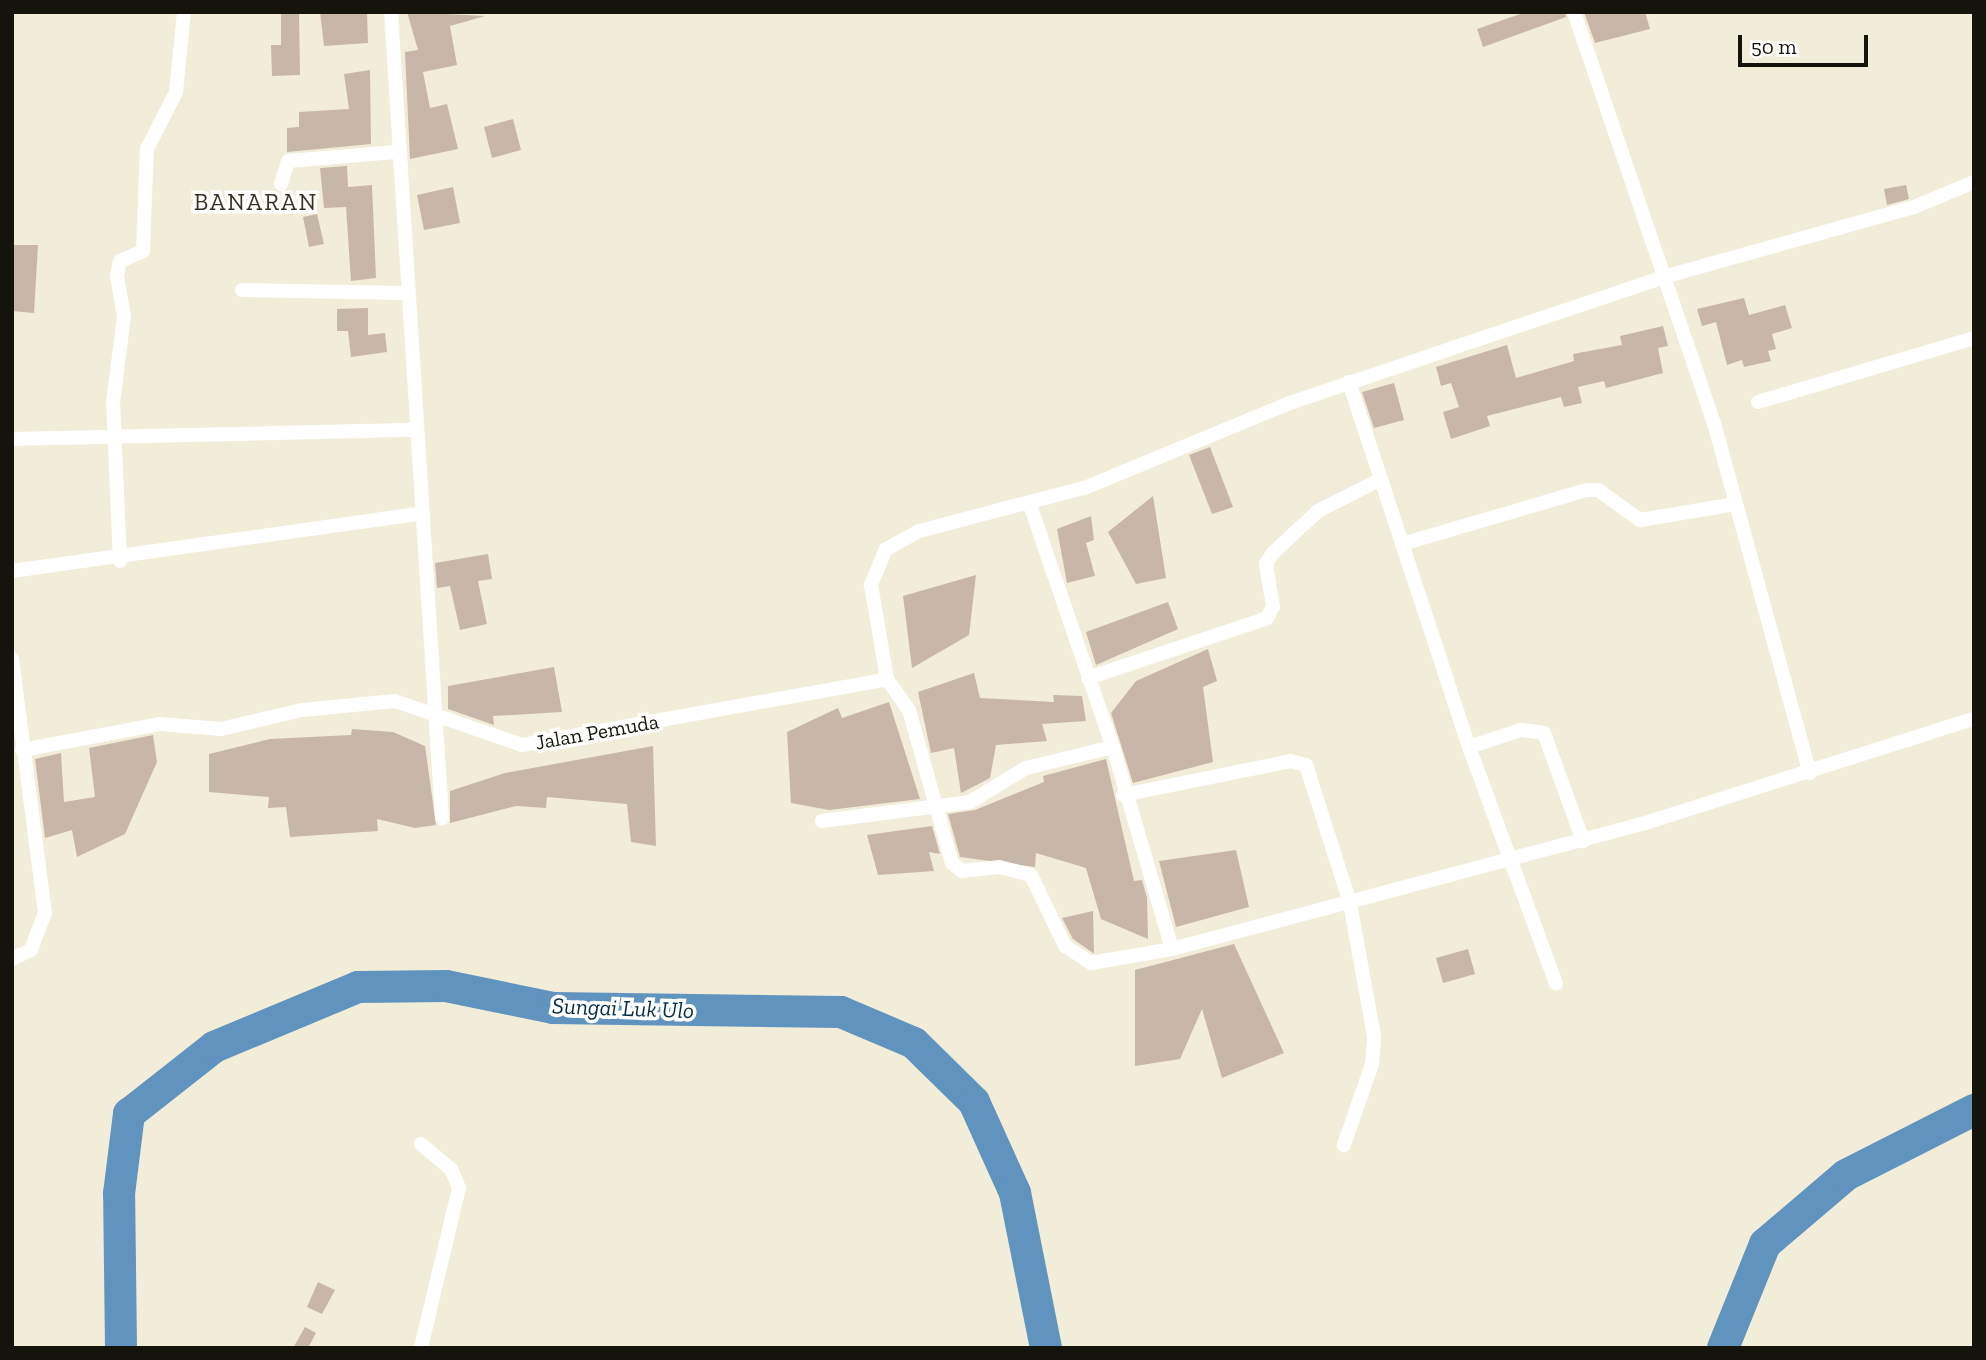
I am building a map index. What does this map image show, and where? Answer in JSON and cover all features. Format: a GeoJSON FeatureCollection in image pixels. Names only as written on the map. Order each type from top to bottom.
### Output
{"type":"FeatureCollection","features":[{"type":"Feature","properties":{"kind":"street"},"geometry":{"type":"LineString","coordinates":[[120,561],[117,438],[113,403],[124,316],[118,266],[143,251],[147,149],[176,92],[184,12]]}},
{"type":"Feature","properties":{"kind":"street"},"geometry":{"type":"LineString","coordinates":[[391,12],[396,152],[438,712],[442,818]]}},
{"type":"Feature","properties":{"kind":"street"},"geometry":{"type":"LineString","coordinates":[[1574,12],[1664,277],[1736,504],[1810,773]]}},
{"type":"Feature","properties":{"kind":"street"},"geometry":{"type":"LineString","coordinates":[[281,184],[288,161],[396,152]]}},
{"type":"Feature","properties":{"kind":"street"},"geometry":{"type":"LineString","coordinates":[[1974,182],[1906,209],[1664,277],[1349,382],[1030,505],[919,531],[886,549],[871,585],[887,679],[909,710],[933,806],[952,863],[962,871],[999,867],[1031,875],[1065,946],[1080,958],[1105,963],[1172,949],[1583,841],[1810,773],[1974,719]]}},
{"type":"Feature","properties":{"kind":"street"},"geometry":{"type":"LineString","coordinates":[[242,290],[407,293]]}},
{"type":"Feature","properties":{"kind":"street"},"geometry":{"type":"LineString","coordinates":[[1758,402],[1974,338]]}},
{"type":"Feature","properties":{"kind":"street"},"geometry":{"type":"LineString","coordinates":[[1349,382],[1469,747],[1513,860],[1556,983]]}},
{"type":"Feature","properties":{"kind":"street"},"geometry":{"type":"LineString","coordinates":[[12,439],[417,430]]}},
{"type":"Feature","properties":{"kind":"street"},"geometry":{"type":"LineString","coordinates":[[1088,678],[1268,618],[1273,606],[1266,564],[1273,553],[1318,511],[1381,480]]}},
{"type":"Feature","properties":{"kind":"street"},"geometry":{"type":"LineString","coordinates":[[1402,544],[1587,490],[1598,490],[1640,520],[1736,504]]}},
{"type":"Feature","properties":{"kind":"street"},"geometry":{"type":"LineString","coordinates":[[1030,505],[1113,747],[1124,795],[1172,949]]}},
{"type":"Feature","properties":{"kind":"street"},"geometry":{"type":"LineString","coordinates":[[12,571],[120,561],[423,513]]}},
{"type":"Feature","properties":{"kind":"street"},"geometry":{"type":"LineString","coordinates":[[12,958],[31,950],[45,914],[27,802],[13,668]]}},
{"type":"Feature","properties":{"kind":"street","name":"Jalan Pemuda"},"geometry":{"type":"LineString","coordinates":[[22,750],[160,724],[221,729],[337,705],[395,701],[438,712],[523,745],[887,679]]}},
{"type":"Feature","properties":{"kind":"street"},"geometry":{"type":"LineString","coordinates":[[1469,747],[1521,730],[1544,733],[1583,841]]}},
{"type":"Feature","properties":{"kind":"street"},"geometry":{"type":"LineString","coordinates":[[822,821],[981,799],[1026,768],[1113,747]]}},
{"type":"Feature","properties":{"kind":"street"},"geometry":{"type":"LineString","coordinates":[[1124,795],[1291,761],[1306,765],[1350,903],[1374,1037],[1372,1064],[1344,1145]]}},
{"type":"Feature","properties":{"kind":"street"},"geometry":{"type":"LineString","coordinates":[[421,1144],[451,1169],[459,1188],[421,1348]]}},
{"type":"Feature","properties":{"kind":"building"},"geometry":{"type":"Polygon","coordinates":[[[281,12],[299,12],[300,75],[272,76],[271,45],[281,45],[281,12]]]}},
{"type":"Feature","properties":{"kind":"building"},"geometry":{"type":"Polygon","coordinates":[[[320,12],[367,12],[368,43],[324,46],[320,12]]]}},
{"type":"Feature","properties":{"kind":"building"},"geometry":{"type":"Polygon","coordinates":[[[407,12],[485,16],[450,26],[457,65],[423,72],[430,108],[447,104],[458,149],[410,159],[405,52],[418,50],[407,12]]]}},
{"type":"Feature","properties":{"kind":"building"},"geometry":{"type":"Polygon","coordinates":[[[1526,12],[1565,12],[1566,17],[1483,47],[1477,29],[1526,12]]]}},
{"type":"Feature","properties":{"kind":"building"},"geometry":{"type":"Polygon","coordinates":[[[1584,12],[1645,12],[1650,29],[1595,43],[1584,12]]]}},
{"type":"Feature","properties":{"kind":"building"},"geometry":{"type":"Polygon","coordinates":[[[370,70],[371,144],[287,152],[287,128],[299,127],[299,112],[349,109],[344,74],[370,70]]]}},
{"type":"Feature","properties":{"kind":"building"},"geometry":{"type":"Polygon","coordinates":[[[513,119],[521,150],[492,158],[484,127],[513,119]]]}},
{"type":"Feature","properties":{"kind":"building"},"geometry":{"type":"Polygon","coordinates":[[[347,166],[348,187],[372,185],[376,278],[351,281],[346,207],[324,208],[320,168],[347,166]]]}},
{"type":"Feature","properties":{"kind":"building"},"geometry":{"type":"Polygon","coordinates":[[[1906,185],[1909,199],[1887,205],[1884,189],[1906,185]]]}},
{"type":"Feature","properties":{"kind":"building"},"geometry":{"type":"Polygon","coordinates":[[[453,187],[460,223],[424,230],[417,195],[453,187]]]}},
{"type":"Feature","properties":{"kind":"building"},"geometry":{"type":"Polygon","coordinates":[[[317,214],[324,244],[309,247],[303,217],[317,214]]]}},
{"type":"Feature","properties":{"kind":"building"},"geometry":{"type":"Polygon","coordinates":[[[12,245],[38,245],[34,313],[12,311],[12,245]]]}},
{"type":"Feature","properties":{"kind":"building"},"geometry":{"type":"Polygon","coordinates":[[[1744,298],[1749,315],[1785,305],[1792,328],[1772,334],[1776,349],[1768,351],[1771,361],[1744,367],[1742,360],[1727,365],[1716,322],[1702,326],[1697,309],[1744,298]]]}},
{"type":"Feature","properties":{"kind":"building"},"geometry":{"type":"Polygon","coordinates":[[[368,308],[368,335],[385,333],[387,352],[351,357],[348,331],[337,331],[337,309],[368,308]]]}},
{"type":"Feature","properties":{"kind":"building"},"geometry":{"type":"Polygon","coordinates":[[[1663,326],[1668,346],[1658,348],[1663,373],[1606,388],[1604,381],[1578,387],[1582,403],[1564,407],[1561,397],[1487,416],[1490,426],[1451,439],[1443,412],[1459,407],[1451,383],[1441,386],[1436,367],[1507,345],[1516,378],[1574,361],[1573,354],[1622,345],[1620,336],[1663,326]]]}},
{"type":"Feature","properties":{"kind":"building"},"geometry":{"type":"Polygon","coordinates":[[[1394,383],[1404,420],[1374,428],[1362,392],[1394,383]]]}},
{"type":"Feature","properties":{"kind":"building"},"geometry":{"type":"Polygon","coordinates":[[[1210,447],[1233,507],[1212,514],[1189,455],[1210,447]]]}},
{"type":"Feature","properties":{"kind":"building"},"geometry":{"type":"Polygon","coordinates":[[[1153,496],[1166,578],[1136,584],[1108,532],[1153,496]]]}},
{"type":"Feature","properties":{"kind":"building"},"geometry":{"type":"Polygon","coordinates":[[[1091,516],[1094,540],[1086,543],[1095,576],[1067,583],[1057,529],[1091,516]]]}},
{"type":"Feature","properties":{"kind":"building"},"geometry":{"type":"Polygon","coordinates":[[[488,554],[492,579],[478,581],[487,624],[460,630],[450,586],[437,588],[435,563],[488,554]]]}},
{"type":"Feature","properties":{"kind":"building"},"geometry":{"type":"Polygon","coordinates":[[[976,575],[969,635],[912,668],[903,596],[976,575]]]}},
{"type":"Feature","properties":{"kind":"building"},"geometry":{"type":"Polygon","coordinates":[[[1168,602],[1178,629],[1096,665],[1086,632],[1168,602]]]}},
{"type":"Feature","properties":{"kind":"building"},"geometry":{"type":"Polygon","coordinates":[[[1208,649],[1217,681],[1203,687],[1213,762],[1133,783],[1111,713],[1136,681],[1208,649]]]}},
{"type":"Feature","properties":{"kind":"building"},"geometry":{"type":"Polygon","coordinates":[[[554,667],[562,712],[493,716],[494,725],[448,709],[448,686],[554,667]]]}},
{"type":"Feature","properties":{"kind":"building"},"geometry":{"type":"Polygon","coordinates":[[[974,673],[980,698],[1054,702],[1053,695],[1082,696],[1086,721],[1042,724],[1047,741],[996,745],[990,778],[961,793],[954,748],[931,753],[918,692],[974,673]]]}},
{"type":"Feature","properties":{"kind":"building"},"geometry":{"type":"Polygon","coordinates":[[[889,702],[920,799],[829,810],[791,803],[787,732],[838,708],[842,718],[889,702]]]}},
{"type":"Feature","properties":{"kind":"building"},"geometry":{"type":"Polygon","coordinates":[[[352,729],[393,732],[425,746],[436,825],[415,828],[377,819],[378,831],[290,837],[286,807],[268,808],[269,797],[209,792],[209,754],[270,739],[351,735],[352,729]]]}},
{"type":"Feature","properties":{"kind":"building"},"geometry":{"type":"Polygon","coordinates":[[[153,735],[157,762],[125,834],[77,857],[72,830],[45,838],[35,759],[61,753],[64,802],[95,797],[89,748],[153,735]]]}},
{"type":"Feature","properties":{"kind":"building"},"geometry":{"type":"Polygon","coordinates":[[[653,746],[656,846],[631,842],[627,804],[547,797],[546,808],[516,806],[450,823],[450,791],[505,773],[653,746]]]}},
{"type":"Feature","properties":{"kind":"building"},"geometry":{"type":"Polygon","coordinates":[[[1106,759],[1134,881],[1142,880],[1147,898],[1148,939],[1101,919],[1086,868],[1036,853],[1035,867],[960,857],[948,814],[975,810],[1044,782],[1043,776],[1106,759]]]}},
{"type":"Feature","properties":{"kind":"building"},"geometry":{"type":"Polygon","coordinates":[[[932,826],[940,854],[929,852],[934,871],[878,875],[867,835],[932,826]]]}},
{"type":"Feature","properties":{"kind":"building"},"geometry":{"type":"Polygon","coordinates":[[[1236,850],[1249,907],[1176,927],[1159,861],[1236,850]]]}},
{"type":"Feature","properties":{"kind":"building"},"geometry":{"type":"Polygon","coordinates":[[[1093,911],[1094,953],[1073,939],[1062,918],[1093,911]]]}},
{"type":"Feature","properties":{"kind":"building"},"geometry":{"type":"Polygon","coordinates":[[[1234,944],[1284,1053],[1222,1078],[1202,1009],[1180,1059],[1135,1066],[1135,970],[1234,944]]]}},
{"type":"Feature","properties":{"kind":"building"},"geometry":{"type":"Polygon","coordinates":[[[1468,949],[1475,974],[1443,983],[1436,958],[1468,949]]]}},
{"type":"Feature","properties":{"kind":"building"},"geometry":{"type":"Polygon","coordinates":[[[318,1282],[335,1290],[322,1314],[307,1307],[318,1282]]]}},
{"type":"Feature","properties":{"kind":"building"},"geometry":{"type":"Polygon","coordinates":[[[305,1327],[316,1333],[308,1348],[293,1348],[305,1327]]]}},
{"type":"Feature","properties":{"kind":"waterway","name":"Sungai Luk Ulo"},"geometry":{"type":"LineString","coordinates":[[121,1348],[119,1194],[129,1114],[214,1047],[358,987],[446,986],[553,1008],[841,1012],[914,1043],[974,1102],[1015,1193],[1046,1348]]}},
{"type":"Feature","properties":{"kind":"waterway","name":"Sungai Luk Ulo"},"geometry":{"type":"LineString","coordinates":[[1723,1348],[1765,1244],[1846,1175],[1974,1110]]}},
{"type":"Feature","properties":{"kind":"district","name":"BANARAN"},"geometry":{"type":"Point","coordinates":[256,202]}}]}
